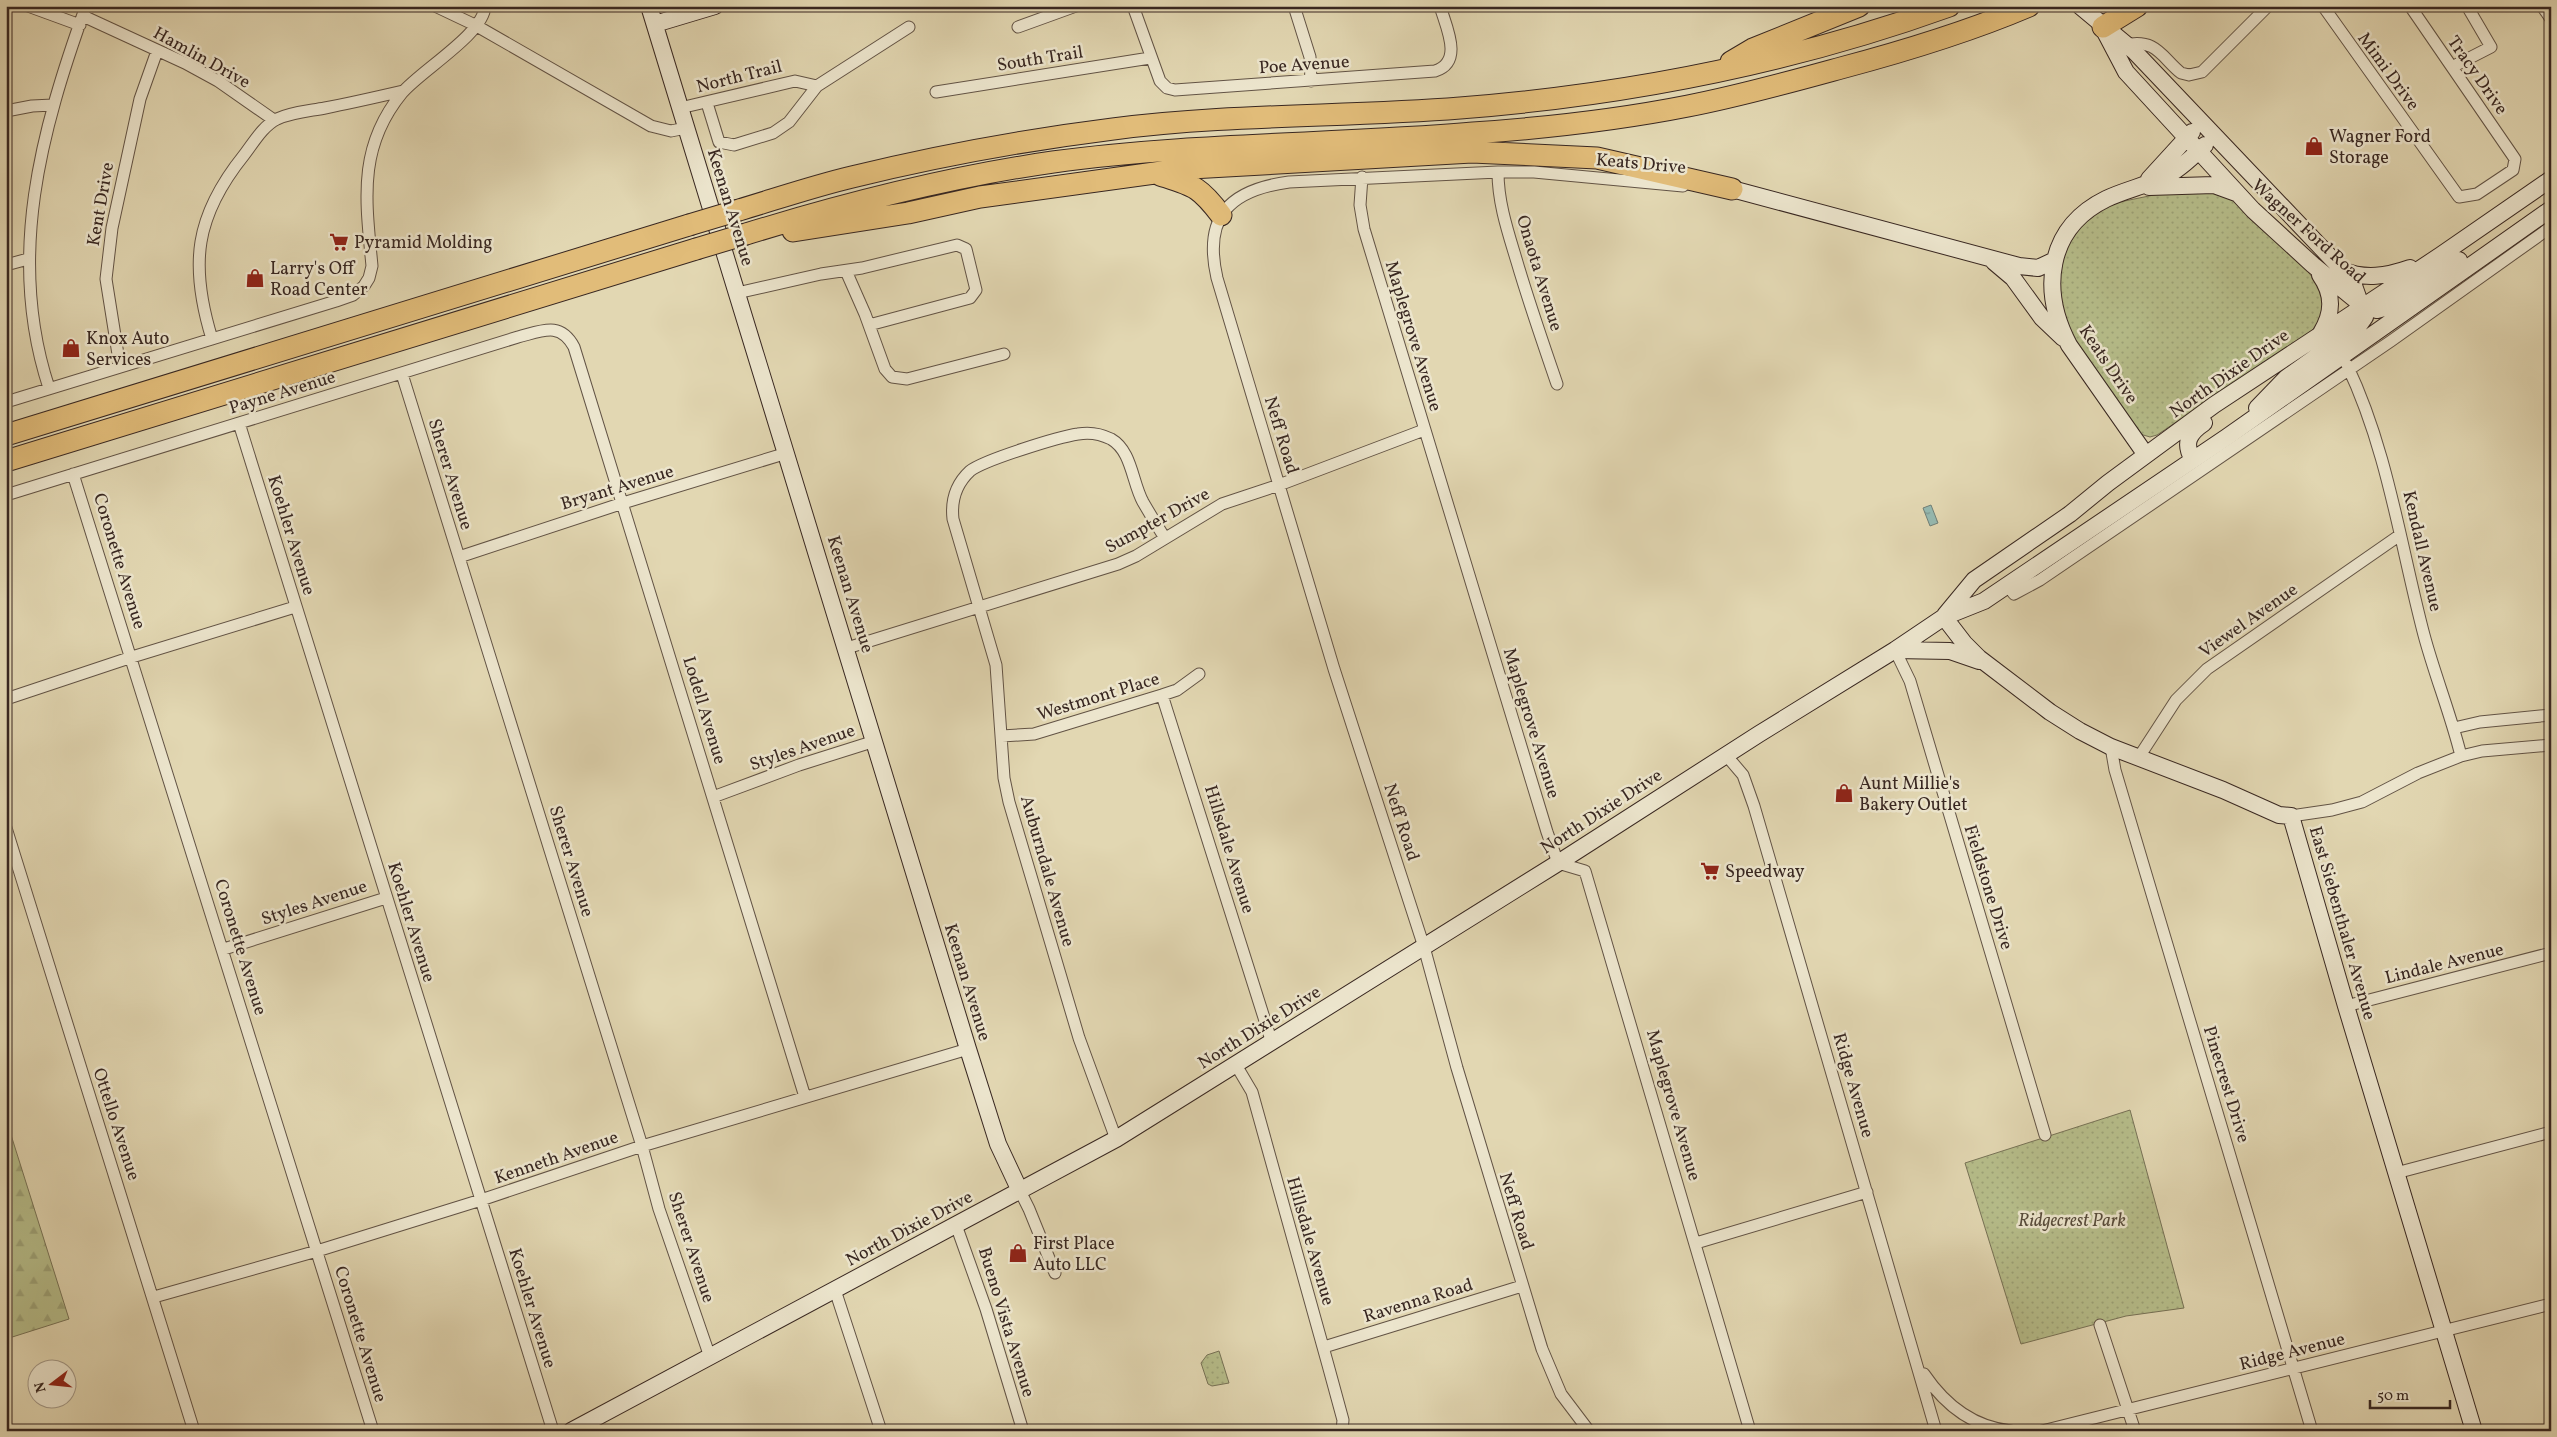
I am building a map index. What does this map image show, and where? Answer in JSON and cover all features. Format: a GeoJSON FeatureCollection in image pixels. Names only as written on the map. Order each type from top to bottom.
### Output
{"type":"FeatureCollection","features":[{"type":"Feature","properties":{"kind":"highway"},"geometry":{"type":"LineString","coordinates":[[1711,73],[1753,49],[1859,6]]}},
{"type":"Feature","properties":{"kind":"highway"},"geometry":{"type":"LineString","coordinates":[[6,435],[739,210],[848,178],[940,157],[1116,128],[1477,106],[1584,96],[1711,73],[1846,40],[1949,6]]}},
{"type":"Feature","properties":{"kind":"highway"},"geometry":{"type":"LineString","coordinates":[[2103,27],[2137,6]]}},
{"type":"Feature","properties":{"kind":"highway"},"geometry":{"type":"LineString","coordinates":[[6,461],[809,214],[946,180],[1054,162],[1202,148],[1470,134],[1614,118],[1686,107],[1751,93],[1901,52],[2025,8]]}},
{"type":"Feature","properties":{"kind":"highway"},"geometry":{"type":"LineString","coordinates":[[746,234],[804,230],[908,213],[980,197],[1153,173],[1201,168],[1472,152],[1597,158],[1732,190]]}},
{"type":"Feature","properties":{"kind":"highway"},"geometry":{"type":"LineString","coordinates":[[1153,173],[1190,185],[1205,193],[1221,215]]}},
{"type":"Feature","properties":{"kind":"main road","name":"Keenan Avenue"},"geometry":{"type":"LineString","coordinates":[[649,6],[998,1144],[1020,1191]]}},
{"type":"Feature","properties":{"kind":"main road"},"geometry":{"type":"LineString","coordinates":[[654,24],[715,6]]}},
{"type":"Feature","properties":{"kind":"main road","name":"Wagner Ford Road"},"geometry":{"type":"LineString","coordinates":[[2080,6],[2126,45],[2146,65],[2352,280],[2363,306]]}},
{"type":"Feature","properties":{"kind":"main road","name":"Wagner Ford Road"},"geometry":{"type":"LineString","coordinates":[[2103,27],[2126,72],[2202,148],[2239,194],[2313,265],[2363,306]]}},
{"type":"Feature","properties":{"kind":"main road"},"geometry":{"type":"LineString","coordinates":[[2146,65],[2165,103],[2189,135]]}},
{"type":"Feature","properties":{"kind":"main road","name":"Keats Drive"},"geometry":{"type":"LineString","coordinates":[[2137,188],[2168,161],[2189,135]]}},
{"type":"Feature","properties":{"kind":"main road"},"geometry":{"type":"LineString","coordinates":[[2202,148],[2248,190],[2289,215]]}},
{"type":"Feature","properties":{"kind":"main road","name":"Keats Drive"},"geometry":{"type":"LineString","coordinates":[[2146,455],[2069,345],[2061,328],[2053,302],[2055,260],[2069,228],[2078,217],[2107,199],[2176,170],[2202,148]]}},
{"type":"Feature","properties":{"kind":"main road","name":"North Dixie Drive"},"geometry":{"type":"LineString","coordinates":[[1944,617],[1974,580],[2024,547],[2146,455],[2244,385],[2431,262],[2551,179]]}},
{"type":"Feature","properties":{"kind":"main road"},"geometry":{"type":"LineString","coordinates":[[2137,188],[2214,185],[2239,194]]}},
{"type":"Feature","properties":{"kind":"main road","name":"Keats Drive"},"geometry":{"type":"LineString","coordinates":[[1732,190],[1990,260],[2038,268],[2055,260]]}},
{"type":"Feature","properties":{"kind":"main road","name":"North Dixie Drive"},"geometry":{"type":"LineString","coordinates":[[571,1431],[1116,1139],[1236,1065],[1895,650],[1944,617],[1984,601],[2197,466],[2244,425],[2345,363],[2551,209]]}},
{"type":"Feature","properties":{"kind":"main road"},"geometry":{"type":"LineString","coordinates":[[2244,425],[2265,398],[2286,378],[2358,327],[2365,317],[2363,306],[2377,310],[2391,306],[2470,253],[2497,248]]}},
{"type":"Feature","properties":{"kind":"main road"},"geometry":{"type":"LineString","coordinates":[[1990,260],[2013,278],[2042,318],[2069,345]]}},
{"type":"Feature","properties":{"kind":"main road"},"geometry":{"type":"LineString","coordinates":[[2342,270],[2366,276],[2389,276],[2431,262]]}},
{"type":"Feature","properties":{"kind":"main road"},"geometry":{"type":"LineString","coordinates":[[2313,265],[2325,282],[2332,308],[2329,320],[2320,334]]}},
{"type":"Feature","properties":{"kind":"main road"},"geometry":{"type":"LineString","coordinates":[[2197,466],[2188,451],[2187,442],[2192,431],[2215,414],[2244,385]]}},
{"type":"Feature","properties":{"kind":"main road"},"geometry":{"type":"LineString","coordinates":[[2008,585],[2001,575],[2007,563],[2024,547]]}},
{"type":"Feature","properties":{"kind":"main road","name":"East Siebenthaler Avenue"},"geometry":{"type":"LineString","coordinates":[[1944,617],[1964,643],[1991,667],[2050,712],[2111,747],[2279,815],[2291,816],[2474,1431]]}},
{"type":"Feature","properties":{"kind":"main road"},"geometry":{"type":"LineString","coordinates":[[1895,650],[1950,651],[1991,667]]}},
{"type":"Feature","properties":{"kind":"street","name":"Hamlin Drive"},"geometry":{"type":"LineString","coordinates":[[28,6],[83,16],[218,81],[274,120]]}},
{"type":"Feature","properties":{"kind":"street"},"geometry":{"type":"LineString","coordinates":[[435,6],[475,25],[651,126],[671,131],[686,128]]}},
{"type":"Feature","properties":{"kind":"street"},"geometry":{"type":"LineString","coordinates":[[6,402],[336,301],[359,291],[369,278],[372,266],[366,188],[369,160],[386,119],[403,91],[455,47],[481,18],[485,6]]}},
{"type":"Feature","properties":{"kind":"street"},"geometry":{"type":"LineString","coordinates":[[1018,27],[1076,6]]}},
{"type":"Feature","properties":{"kind":"street"},"geometry":{"type":"LineString","coordinates":[[1133,6],[1150,58]]}},
{"type":"Feature","properties":{"kind":"street"},"geometry":{"type":"LineString","coordinates":[[1294,6],[1310,57],[1311,81]]}},
{"type":"Feature","properties":{"kind":"street","name":"Poe Avenue"},"geometry":{"type":"LineString","coordinates":[[1150,58],[1164,86],[1175,90],[1435,71],[1446,65],[1452,53],[1440,6]]}},
{"type":"Feature","properties":{"kind":"street"},"geometry":{"type":"LineString","coordinates":[[2126,45],[2141,44],[2153,47],[2162,52],[2181,73],[2196,75],[2202,72],[2268,6]]}},
{"type":"Feature","properties":{"kind":"street","name":"Mimi Drive"},"geometry":{"type":"LineString","coordinates":[[2323,6],[2459,197],[2477,194],[2513,170],[2515,164]]}},
{"type":"Feature","properties":{"kind":"street","name":"Tracy Drive"},"geometry":{"type":"LineString","coordinates":[[2410,6],[2514,156],[2515,164]]}},
{"type":"Feature","properties":{"kind":"street"},"geometry":{"type":"LineString","coordinates":[[2452,68],[2491,47],[2467,6]]}},
{"type":"Feature","properties":{"kind":"street"},"geometry":{"type":"LineString","coordinates":[[2542,6],[2551,19]]}},
{"type":"Feature","properties":{"kind":"street"},"geometry":{"type":"LineString","coordinates":[[49,388],[34,333],[28,259],[36,181],[53,105],[83,16]]}},
{"type":"Feature","properties":{"kind":"street"},"geometry":{"type":"LineString","coordinates":[[707,103],[719,142],[734,145],[773,133],[789,122],[817,86],[909,27]]}},
{"type":"Feature","properties":{"kind":"street","name":"Kent Drive"},"geometry":{"type":"LineString","coordinates":[[120,367],[106,279],[112,228],[140,99],[157,51]]}},
{"type":"Feature","properties":{"kind":"street","name":"South Trail"},"geometry":{"type":"LineString","coordinates":[[936,92],[1150,58]]}},
{"type":"Feature","properties":{"kind":"street","name":"North Trail"},"geometry":{"type":"LineString","coordinates":[[680,108],[795,81],[817,86]]}},
{"type":"Feature","properties":{"kind":"street"},"geometry":{"type":"LineString","coordinates":[[212,338],[199,288],[199,250],[204,226],[224,181],[266,126],[284,116],[403,91]]}},
{"type":"Feature","properties":{"kind":"street"},"geometry":{"type":"LineString","coordinates":[[6,111],[32,106],[53,105]]}},
{"type":"Feature","properties":{"kind":"street","name":"Onaota Avenue"},"geometry":{"type":"LineString","coordinates":[[1498,172],[1498,189],[1505,218],[1530,305],[1557,384]]}},
{"type":"Feature","properties":{"kind":"street","name":"Keats Drive"},"geometry":{"type":"LineString","coordinates":[[1221,215],[1231,204],[1244,195],[1276,184],[1362,177],[1534,172],[1602,180],[1732,190]]}},
{"type":"Feature","properties":{"kind":"street","name":"Maplegrove Avenue"},"geometry":{"type":"LineString","coordinates":[[1362,177],[1360,205],[1364,229],[1424,430],[1558,863],[1585,871],[1750,1431]]}},
{"type":"Feature","properties":{"kind":"street","name":"Neff Road"},"geometry":{"type":"LineString","coordinates":[[1221,215],[1212,236],[1212,257],[1334,669],[1424,947],[1457,1068],[1522,1286],[1553,1381],[1589,1431]]}},
{"type":"Feature","properties":{"kind":"street"},"geometry":{"type":"LineString","coordinates":[[2197,466],[2345,363],[2551,226]]}},
{"type":"Feature","properties":{"kind":"street"},"geometry":{"type":"LineString","coordinates":[[737,293],[820,274],[846,271],[957,244],[966,248],[976,290],[970,298],[869,325]]}},
{"type":"Feature","properties":{"kind":"street"},"geometry":{"type":"LineString","coordinates":[[6,265],[28,259]]}},
{"type":"Feature","properties":{"kind":"street"},"geometry":{"type":"LineString","coordinates":[[846,271],[885,369],[892,377],[907,379],[945,371],[1004,354]]}},
{"type":"Feature","properties":{"kind":"street","name":"Payne Avenue"},"geometry":{"type":"LineString","coordinates":[[6,495],[402,374],[518,336],[550,330],[563,333],[567,337]]}},
{"type":"Feature","properties":{"kind":"street","name":"Lodell Avenue"},"geometry":{"type":"LineString","coordinates":[[567,337],[574,347],[623,503],[805,1097]]}},
{"type":"Feature","properties":{"kind":"street","name":"Kendall Avenue"},"geometry":{"type":"LineString","coordinates":[[2345,363],[2358,389],[2384,460],[2425,636],[2461,756]]}},
{"type":"Feature","properties":{"kind":"street","name":"Sherer Avenue"},"geometry":{"type":"LineString","coordinates":[[402,374],[642,1146],[659,1209],[710,1357]]}},
{"type":"Feature","properties":{"kind":"street","name":"Koehler Avenue"},"geometry":{"type":"LineString","coordinates":[[239,423],[553,1431]]}},
{"type":"Feature","properties":{"kind":"street","name":"Sumpter Drive"},"geometry":{"type":"LineString","coordinates":[[847,648],[1118,564],[1136,556],[1215,508],[1424,430]]}},
{"type":"Feature","properties":{"kind":"street","name":"Auburndale Avenue"},"geometry":{"type":"LineString","coordinates":[[1116,1139],[1079,1038],[1009,802],[1004,778],[996,664],[952,511],[955,493],[964,478],[979,465],[991,460],[1077,434],[1100,434],[1110,438],[1120,446],[1126,455],[1142,501],[1165,538]]}},
{"type":"Feature","properties":{"kind":"street","name":"Bryant Avenue"},"geometry":{"type":"LineString","coordinates":[[459,557],[623,503],[787,453]]}},
{"type":"Feature","properties":{"kind":"street","name":"Coronette Avenue"},"geometry":{"type":"LineString","coordinates":[[74,474],[224,949],[373,1431]]}},
{"type":"Feature","properties":{"kind":"street","name":"Viewel Avenue"},"geometry":{"type":"LineString","coordinates":[[2139,757],[2176,700],[2207,669],[2400,535]]}},
{"type":"Feature","properties":{"kind":"street"},"geometry":{"type":"LineString","coordinates":[[6,699],[132,657],[296,606]]}},
{"type":"Feature","properties":{"kind":"street","name":"Fieldstone Drive"},"geometry":{"type":"LineString","coordinates":[[1895,650],[1910,681],[2045,1135]]}},
{"type":"Feature","properties":{"kind":"street","name":"Westmont Place"},"geometry":{"type":"LineString","coordinates":[[1002,736],[1034,734],[1162,695],[1177,690],[1199,674]]}},
{"type":"Feature","properties":{"kind":"street","name":"Hillsdale Avenue"},"geometry":{"type":"LineString","coordinates":[[1162,695],[1272,1042]]}},
{"type":"Feature","properties":{"kind":"street"},"geometry":{"type":"LineString","coordinates":[[2454,728],[2480,722],[2551,715]]}},
{"type":"Feature","properties":{"kind":"street","name":"Styles Avenue"},"geometry":{"type":"LineString","coordinates":[[713,797],[798,765],[875,741]]}},
{"type":"Feature","properties":{"kind":"street"},"geometry":{"type":"LineString","coordinates":[[2291,816],[2332,810],[2362,802],[2418,773],[2461,756],[2482,751],[2551,745]]}},
{"type":"Feature","properties":{"kind":"street","name":"Pinecrest Drive"},"geometry":{"type":"LineString","coordinates":[[2111,747],[2118,779],[2312,1431]]}},
{"type":"Feature","properties":{"kind":"street","name":"Ridge Avenue"},"geometry":{"type":"LineString","coordinates":[[1726,755],[1740,770],[1751,799],[1916,1357],[1936,1431]]}},
{"type":"Feature","properties":{"kind":"street","name":"Ottello Avenue"},"geometry":{"type":"LineString","coordinates":[[6,828],[154,1297],[194,1431]]}},
{"type":"Feature","properties":{"kind":"street","name":"Styles Avenue"},"geometry":{"type":"LineString","coordinates":[[224,949],[386,898]]}},
{"type":"Feature","properties":{"kind":"street","name":"Lindale Avenue"},"geometry":{"type":"LineString","coordinates":[[2346,1006],[2551,953]]}},
{"type":"Feature","properties":{"kind":"street","name":"Kenneth Avenue"},"geometry":{"type":"LineString","coordinates":[[154,1297],[318,1251],[482,1200],[642,1146],[968,1048]]}},
{"type":"Feature","properties":{"kind":"street","name":"Hillsdale Avenue"},"geometry":{"type":"LineString","coordinates":[[1236,1065],[1252,1092],[1324,1347],[1343,1420],[1342,1431]]}},
{"type":"Feature","properties":{"kind":"street"},"geometry":{"type":"LineString","coordinates":[[2396,1173],[2551,1132]]}},
{"type":"Feature","properties":{"kind":"street"},"geometry":{"type":"LineString","coordinates":[[1020,1191],[1055,1273]]}},
{"type":"Feature","properties":{"kind":"street"},"geometry":{"type":"LineString","coordinates":[[1696,1244],[1867,1192]]}},
{"type":"Feature","properties":{"kind":"street","name":"Bueno Vista Avenue"},"geometry":{"type":"LineString","coordinates":[[956,1226],[986,1309],[1023,1431]]}},
{"type":"Feature","properties":{"kind":"street","name":"Ravenna Road"},"geometry":{"type":"LineString","coordinates":[[1324,1347],[1522,1286]]}},
{"type":"Feature","properties":{"kind":"street"},"geometry":{"type":"LineString","coordinates":[[835,1290],[881,1431]]}},
{"type":"Feature","properties":{"kind":"street","name":"Ridge Avenue"},"geometry":{"type":"LineString","coordinates":[[2042,1431],[2551,1304]]}},
{"type":"Feature","properties":{"kind":"street"},"geometry":{"type":"LineString","coordinates":[[2100,1325],[2120,1393],[2135,1431]]}},
{"type":"Feature","properties":{"kind":"street"},"geometry":{"type":"LineString","coordinates":[[1916,1357],[1933,1387],[1958,1412],[1987,1427],[2011,1431]]}},
{"type":"Feature","properties":{"kind":"green space"},"geometry":{"type":"Polygon","coordinates":[[[2178,190],[2219,191],[2233,196],[2306,269],[2323,292],[2325,317],[2310,332],[2157,435],[2150,437],[2140,434],[2070,333],[2061,313],[2059,265],[2068,245],[2084,222],[2110,204],[2178,190]]]}},
{"type":"Feature","properties":{"kind":"green space","name":"Ridgecrest Park"},"geometry":{"type":"Polygon","coordinates":[[[2130,1110],[2184,1308],[2126,1316],[2021,1344],[1965,1163],[2130,1110]]]}},
{"type":"Feature","properties":{"kind":"green space"},"geometry":{"type":"Polygon","coordinates":[[[6,1119],[69,1319],[6,1339],[6,1119]]]}},
{"type":"Feature","properties":{"kind":"green space"},"geometry":{"type":"Polygon","coordinates":[[[1219,1351],[1229,1383],[1212,1386],[1208,1384],[1201,1363],[1207,1355],[1219,1351]]]}},
{"type":"Feature","properties":{"kind":"water"},"geometry":{"type":"Polygon","coordinates":[[[1931,505],[1938,523],[1930,526],[1923,508],[1931,505]]]}},
{"type":"Feature","properties":{"kind":"place","name":"Wagner Ford Storage"},"geometry":{"type":"Point","coordinates":[2314,146]}},
{"type":"Feature","properties":{"kind":"place","name":"Pyramid Molding"},"geometry":{"type":"Point","coordinates":[339,242]}},
{"type":"Feature","properties":{"kind":"place","name":"Larry's Off Road Center"},"geometry":{"type":"Point","coordinates":[255,278]}},
{"type":"Feature","properties":{"kind":"place","name":"Knox Auto Services"},"geometry":{"type":"Point","coordinates":[71,348]}},
{"type":"Feature","properties":{"kind":"place","name":"Aunt Millie's Bakery Outlet"},"geometry":{"type":"Point","coordinates":[1844,793]}},
{"type":"Feature","properties":{"kind":"place","name":"Speedway"},"geometry":{"type":"Point","coordinates":[1710,871]}},
{"type":"Feature","properties":{"kind":"place","name":"First Place Auto LLC"},"geometry":{"type":"Point","coordinates":[1018,1253]}}]}
